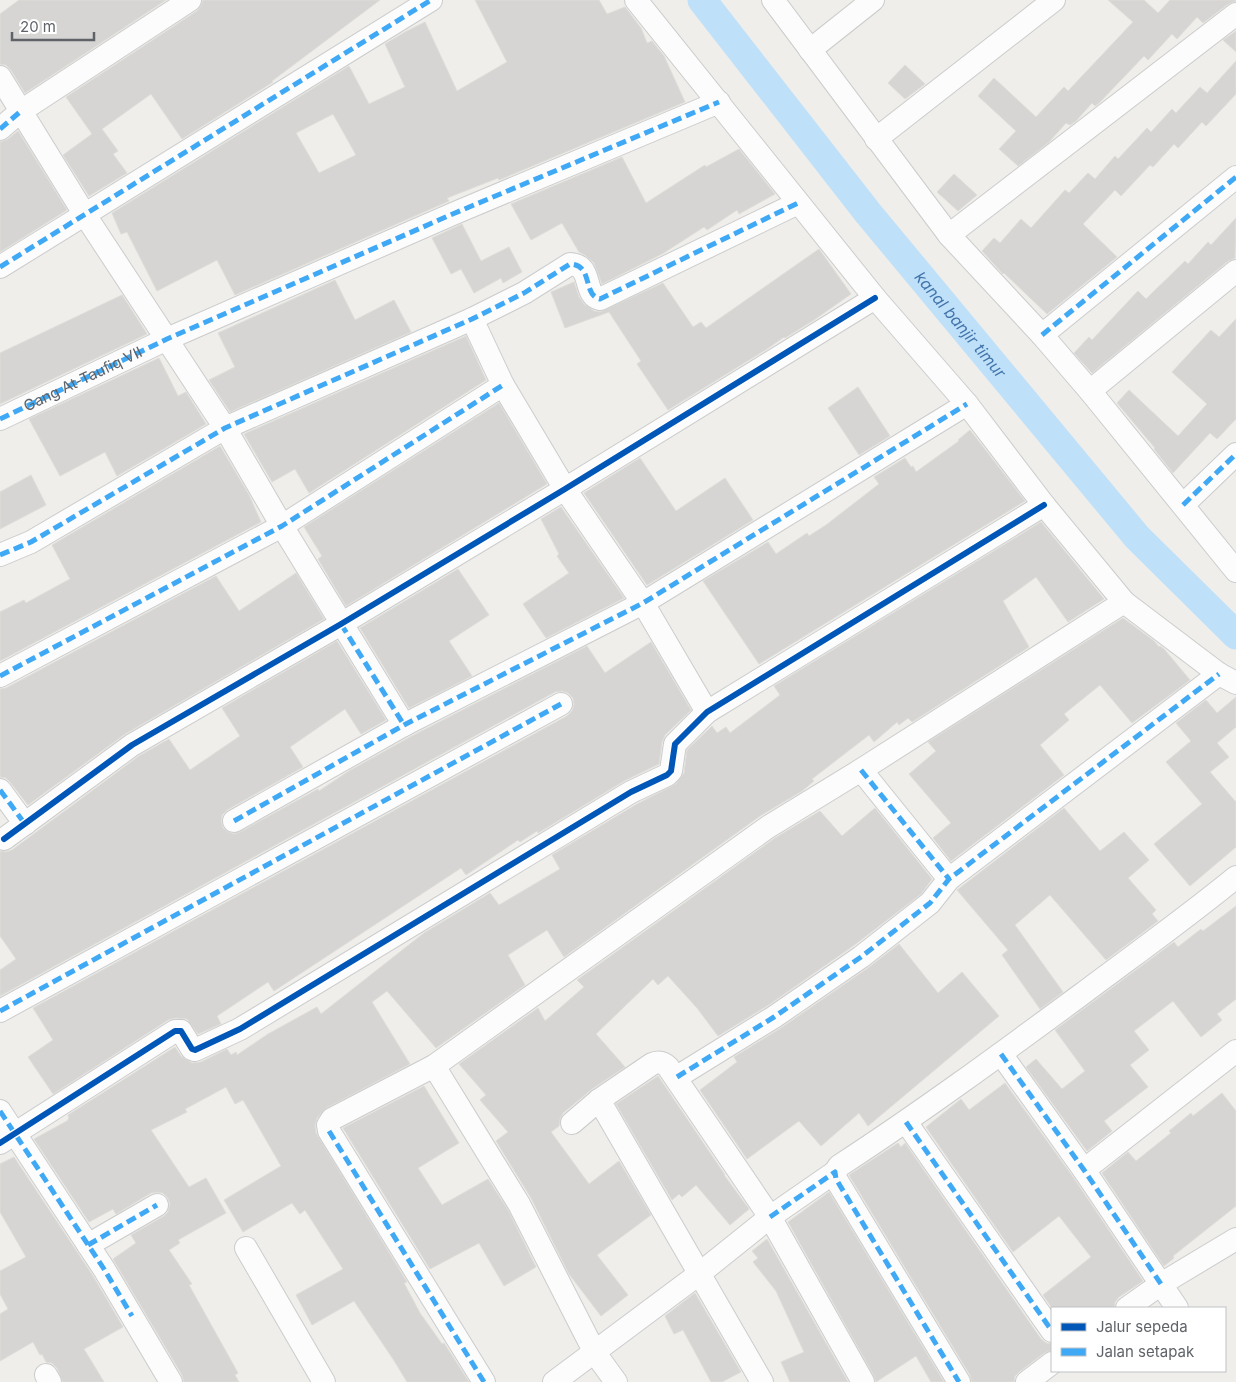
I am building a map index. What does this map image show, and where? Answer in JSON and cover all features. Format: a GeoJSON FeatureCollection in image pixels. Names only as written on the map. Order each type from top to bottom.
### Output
{"type":"FeatureCollection","features":[{"type":"Feature","properties":{"kind":"street"},"geometry":{"type":"LineString","coordinates":[[0,128],[21,111],[190,0]]}},
{"type":"Feature","properties":{"kind":"street"},"geometry":{"type":"LineString","coordinates":[[0,267],[431,0]]}},
{"type":"Feature","properties":{"kind":"street"},"geometry":{"type":"LineString","coordinates":[[636,0],[875,298],[967,404],[1044,505],[1124,602],[1228,679],[949,879],[930,903],[861,957],[774,1018],[677,1077]]}},
{"type":"Feature","properties":{"kind":"street"},"geometry":{"type":"LineString","coordinates":[[773,0],[949,235],[1042,335],[1090,391],[1236,571]]}},
{"type":"Feature","properties":{"kind":"street"},"geometry":{"type":"LineString","coordinates":[[810,50],[873,0]]}},
{"type":"Feature","properties":{"kind":"street"},"geometry":{"type":"LineString","coordinates":[[876,139],[1054,0]]}},
{"type":"Feature","properties":{"kind":"street"},"geometry":{"type":"LineString","coordinates":[[949,235],[1236,14]]}},
{"type":"Feature","properties":{"kind":"street"},"geometry":{"type":"LineString","coordinates":[[0,77],[85,215],[225,428],[341,624],[404,725]]}},
{"type":"Feature","properties":{"kind":"street","name":"Gang At-Taufiq VII"},"geometry":{"type":"LineString","coordinates":[[0,419],[167,339],[437,221],[719,102]]}},
{"type":"Feature","properties":{"kind":"street"},"geometry":{"type":"LineString","coordinates":[[1042,335],[1236,177]]}},
{"type":"Feature","properties":{"kind":"street"},"geometry":{"type":"LineString","coordinates":[[0,556],[31,542],[225,428],[472,319],[524,293],[570,264],[577,264],[583,268],[592,294],[600,299],[798,203]]}},
{"type":"Feature","properties":{"kind":"street"},"geometry":{"type":"LineString","coordinates":[[1090,391],[1236,271]]}},
{"type":"Feature","properties":{"kind":"street"},"geometry":{"type":"LineString","coordinates":[[4,839],[132,745],[341,624],[875,298]]}},
{"type":"Feature","properties":{"kind":"street"},"geometry":{"type":"LineString","coordinates":[[472,319],[503,385],[565,489],[643,603],[707,712]]}},
{"type":"Feature","properties":{"kind":"street"},"geometry":{"type":"LineString","coordinates":[[0,676],[282,526],[503,385]]}},
{"type":"Feature","properties":{"kind":"street"},"geometry":{"type":"LineString","coordinates":[[234,821],[404,725],[643,603],[967,404]]}},
{"type":"Feature","properties":{"kind":"street"},"geometry":{"type":"LineString","coordinates":[[1183,505],[1236,454]]}},
{"type":"Feature","properties":{"kind":"street"},"geometry":{"type":"LineString","coordinates":[[7,1138],[175,1031],[181,1031],[192,1049],[195,1050],[240,1029],[631,792],[667,775],[671,772],[675,744],[707,712],[1044,505]]}},
{"type":"Feature","properties":{"kind":"street"},"geometry":{"type":"LineString","coordinates":[[484,1382],[328,1131],[328,1125],[332,1119],[434,1066],[768,827],[861,770],[1124,602]]}},
{"type":"Feature","properties":{"kind":"street"},"geometry":{"type":"LineString","coordinates":[[0,1011],[561,704]]}},
{"type":"Feature","properties":{"kind":"street"},"geometry":{"type":"LineString","coordinates":[[861,770],[949,879]]}},
{"type":"Feature","properties":{"kind":"street"},"geometry":{"type":"LineString","coordinates":[[0,790],[25,824]]}},
{"type":"Feature","properties":{"kind":"street"},"geometry":{"type":"LineString","coordinates":[[554,1382],[699,1274],[770,1217],[835,1172],[839,1166],[906,1122],[1001,1054],[1203,904],[1236,877]]}},
{"type":"Feature","properties":{"kind":"street"},"geometry":{"type":"LineString","coordinates":[[1084,1170],[1236,1051]]}},
{"type":"Feature","properties":{"kind":"street"},"geometry":{"type":"LineString","coordinates":[[1001,1054],[1084,1170],[1176,1307]]}},
{"type":"Feature","properties":{"kind":"street"},"geometry":{"type":"LineString","coordinates":[[572,1123],[599,1100],[652,1064],[658,1062],[668,1066],[770,1217],[863,1382]]}},
{"type":"Feature","properties":{"kind":"street"},"geometry":{"type":"LineString","coordinates":[[434,1066],[519,1204],[595,1353],[616,1382]]}},
{"type":"Feature","properties":{"kind":"street"},"geometry":{"type":"LineString","coordinates":[[599,1100],[762,1382]]}},
{"type":"Feature","properties":{"kind":"street"},"geometry":{"type":"LineString","coordinates":[[0,1111],[7,1138],[88,1245],[171,1382]]}},
{"type":"Feature","properties":{"kind":"street"},"geometry":{"type":"LineString","coordinates":[[906,1122],[1051,1330]]}},
{"type":"Feature","properties":{"kind":"street"},"geometry":{"type":"LineString","coordinates":[[835,1172],[836,1179],[959,1382]]}},
{"type":"Feature","properties":{"kind":"street"},"geometry":{"type":"LineString","coordinates":[[88,1245],[156,1205]]}},
{"type":"Feature","properties":{"kind":"street"},"geometry":{"type":"LineString","coordinates":[[1128,1307],[1161,1284],[1236,1238]]}},
{"type":"Feature","properties":{"kind":"street"},"geometry":{"type":"LineString","coordinates":[[246,1248],[324,1382]]}},
{"type":"Feature","properties":{"kind":"street"},"geometry":{"type":"LineString","coordinates":[[1026,1382],[1051,1364]]}},
{"type":"Feature","properties":{"kind":"building"},"geometry":{"type":"Polygon","coordinates":[[[19,0],[166,0],[25,93],[11,70],[6,65],[0,64],[0,14],[19,0]]]}},
{"type":"Feature","properties":{"kind":"building"},"geometry":{"type":"Polygon","coordinates":[[[203,0],[380,0],[273,82],[182,139],[151,94],[102,129],[118,151],[113,154],[127,173],[89,196],[63,155],[92,134],[66,97],[197,11],[203,0]]]}},
{"type":"Feature","properties":{"kind":"building"},"geometry":{"type":"Polygon","coordinates":[[[475,0],[599,0],[607,14],[625,7],[641,28],[647,43],[652,41],[664,56],[685,102],[499,180],[498,178],[447,198],[449,201],[235,295],[217,260],[157,291],[127,232],[121,234],[112,213],[349,66],[369,104],[405,87],[385,44],[425,22],[457,91],[507,62],[475,0]],[[333,114],[296,133],[319,173],[356,155],[333,114]]]}},
{"type":"Feature","properties":{"kind":"building"},"geometry":{"type":"Polygon","coordinates":[[[1108,0],[1144,0],[1158,13],[1170,0],[1236,1],[1228,4],[1203,23],[1197,17],[1177,39],[1172,34],[1148,60],[1144,56],[1099,103],[1095,106],[1092,103],[1070,125],[1066,123],[1049,142],[1018,166],[999,149],[1016,131],[978,96],[994,78],[1036,117],[1064,87],[1068,91],[1133,22],[1108,0]]]}},
{"type":"Feature","properties":{"kind":"building"},"geometry":{"type":"Polygon","coordinates":[[[1236,31],[1236,52],[1223,40],[1236,31]]]}},
{"type":"Feature","properties":{"kind":"building"},"geometry":{"type":"Polygon","coordinates":[[[1236,61],[1236,94],[1206,126],[1202,122],[1178,148],[1174,144],[1153,167],[1150,165],[1121,196],[1115,190],[1083,224],[1117,257],[1047,314],[1003,274],[982,251],[994,238],[1000,243],[1021,219],[1031,228],[1065,190],[1069,193],[1088,173],[1095,179],[1115,156],[1118,159],[1147,128],[1151,132],[1172,109],[1176,113],[1200,87],[1207,93],[1236,61]]]}},
{"type":"Feature","properties":{"kind":"building"},"geometry":{"type":"Polygon","coordinates":[[[905,65],[925,84],[905,99],[888,83],[905,65]]]}},
{"type":"Feature","properties":{"kind":"building"},"geometry":{"type":"Polygon","coordinates":[[[18,131],[67,210],[0,252],[0,142],[8,139],[18,131]]]}},
{"type":"Feature","properties":{"kind":"building"},"geometry":{"type":"Polygon","coordinates":[[[739,149],[775,194],[739,214],[737,210],[707,230],[704,227],[662,254],[602,284],[594,263],[579,252],[562,223],[531,240],[511,204],[622,157],[646,203],[705,165],[706,167],[739,149]]]}},
{"type":"Feature","properties":{"kind":"building"},"geometry":{"type":"Polygon","coordinates":[[[954,174],[977,195],[958,211],[937,192],[954,174]]]}},
{"type":"Feature","properties":{"kind":"building"},"geometry":{"type":"Polygon","coordinates":[[[1236,218],[1235,258],[1228,261],[1092,373],[1074,353],[1089,337],[1092,340],[1138,291],[1146,299],[1185,261],[1188,264],[1208,242],[1211,245],[1236,218]]]}},
{"type":"Feature","properties":{"kind":"building"},"geometry":{"type":"Polygon","coordinates":[[[462,224],[481,261],[509,247],[522,272],[503,283],[501,278],[474,293],[461,269],[451,274],[432,238],[462,224]]]}},
{"type":"Feature","properties":{"kind":"building"},"geometry":{"type":"Polygon","coordinates":[[[819,249],[851,294],[814,320],[668,410],[637,364],[641,361],[609,312],[565,328],[551,292],[574,282],[579,297],[584,304],[594,311],[600,312],[663,283],[693,327],[701,322],[706,328],[819,249]]]}},
{"type":"Feature","properties":{"kind":"building"},"geometry":{"type":"Polygon","coordinates":[[[335,280],[355,320],[394,300],[411,332],[230,412],[209,380],[235,367],[218,333],[335,280]]]}},
{"type":"Feature","properties":{"kind":"building"},"geometry":{"type":"Polygon","coordinates":[[[122,295],[147,334],[0,404],[0,353],[122,295]]]}},
{"type":"Feature","properties":{"kind":"building"},"geometry":{"type":"Polygon","coordinates":[[[1236,319],[1236,419],[1217,439],[1210,433],[1173,473],[1155,448],[1117,403],[1129,390],[1178,436],[1207,404],[1172,372],[1211,330],[1219,337],[1236,319]]]}},
{"type":"Feature","properties":{"kind":"building"},"geometry":{"type":"Polygon","coordinates":[[[466,336],[486,380],[309,493],[295,469],[272,482],[244,434],[466,336]]]}},
{"type":"Feature","properties":{"kind":"building"},"geometry":{"type":"Polygon","coordinates":[[[159,358],[178,396],[186,392],[206,424],[117,476],[105,452],[60,476],[29,419],[159,358]]]}},
{"type":"Feature","properties":{"kind":"building"},"geometry":{"type":"Polygon","coordinates":[[[858,387],[890,436],[859,455],[828,408],[858,387]]]}},
{"type":"Feature","properties":{"kind":"building"},"geometry":{"type":"Polygon","coordinates":[[[499,403],[547,484],[346,606],[318,559],[322,556],[304,527],[499,403]]]}},
{"type":"Feature","properties":{"kind":"building"},"geometry":{"type":"Polygon","coordinates":[[[970,430],[1025,501],[759,664],[703,581],[768,542],[776,554],[807,533],[809,536],[879,484],[874,477],[905,458],[916,472],[959,441],[970,430]]]}},
{"type":"Feature","properties":{"kind":"building"},"geometry":{"type":"Polygon","coordinates":[[[220,446],[249,495],[261,522],[0,661],[0,612],[24,600],[26,603],[70,579],[52,545],[220,446]]]}},
{"type":"Feature","properties":{"kind":"building"},"geometry":{"type":"Polygon","coordinates":[[[640,458],[676,511],[725,478],[753,520],[647,585],[584,493],[640,458]]]}},
{"type":"Feature","properties":{"kind":"building"},"geometry":{"type":"Polygon","coordinates":[[[31,475],[46,505],[0,529],[0,492],[31,475]]]}},
{"type":"Feature","properties":{"kind":"building"},"geometry":{"type":"Polygon","coordinates":[[[561,507],[624,598],[546,638],[523,604],[569,573],[557,556],[559,554],[541,519],[561,507]]]}},
{"type":"Feature","properties":{"kind":"building"},"geometry":{"type":"Polygon","coordinates":[[[1041,522],[1104,599],[1068,622],[1036,577],[1003,601],[1029,647],[912,722],[908,718],[899,725],[897,722],[874,742],[869,735],[812,779],[814,781],[802,791],[760,816],[564,957],[547,930],[508,955],[525,985],[436,1048],[387,991],[372,1002],[410,1064],[326,1108],[317,1118],[316,1133],[407,1282],[404,1283],[420,1313],[442,1344],[444,1343],[469,1382],[407,1382],[354,1301],[312,1325],[296,1295],[343,1269],[305,1210],[300,1214],[292,1203],[243,1232],[224,1200],[281,1166],[243,1100],[235,1104],[226,1087],[185,1109],[187,1112],[151,1130],[189,1187],[206,1178],[226,1213],[178,1240],[180,1243],[169,1250],[192,1284],[189,1285],[238,1373],[235,1375],[239,1382],[184,1382],[182,1375],[113,1259],[136,1243],[131,1235],[168,1212],[170,1204],[168,1198],[163,1193],[151,1193],[116,1214],[113,1209],[89,1222],[34,1139],[67,1121],[68,1115],[175,1047],[181,1056],[192,1063],[201,1062],[227,1049],[231,1055],[236,1052],[237,1055],[268,1034],[317,1007],[321,1014],[424,933],[490,893],[499,905],[560,869],[552,855],[637,804],[676,784],[684,773],[687,750],[712,726],[717,733],[726,727],[730,733],[780,695],[774,686],[1041,522]]]}},
{"type":"Feature","properties":{"kind":"building"},"geometry":{"type":"Polygon","coordinates":[[[458,569],[489,615],[449,641],[472,676],[409,708],[360,628],[458,569]]]}},
{"type":"Feature","properties":{"kind":"building"},"geometry":{"type":"Polygon","coordinates":[[[296,573],[324,619],[125,734],[28,805],[6,778],[0,777],[0,689],[6,688],[216,576],[239,611],[296,573]]]}},
{"type":"Feature","properties":{"kind":"building"},"geometry":{"type":"Polygon","coordinates":[[[1123,618],[1164,649],[1190,680],[1132,723],[1100,685],[1064,714],[1069,720],[1040,745],[1064,775],[951,861],[933,838],[951,823],[909,774],[936,751],[928,742],[1123,618]]]}},
{"type":"Feature","properties":{"kind":"building"},"geometry":{"type":"Polygon","coordinates":[[[337,641],[386,720],[361,734],[345,709],[290,747],[303,767],[227,810],[222,815],[221,821],[223,828],[228,832],[234,834],[240,832],[318,789],[319,791],[349,771],[410,737],[587,646],[605,673],[651,642],[691,710],[665,735],[662,742],[659,764],[624,781],[538,833],[537,831],[520,842],[518,840],[466,875],[461,868],[274,991],[268,982],[217,1016],[221,1024],[198,1034],[187,1019],[175,1018],[168,1020],[53,1094],[28,1057],[53,1040],[33,1008],[567,716],[572,711],[574,705],[573,698],[568,693],[562,691],[555,692],[0,996],[0,970],[16,959],[0,936],[0,851],[12,850],[139,756],[169,739],[190,770],[240,736],[222,708],[337,641]]]}},
{"type":"Feature","properties":{"kind":"building"},"geometry":{"type":"Polygon","coordinates":[[[1236,697],[1236,727],[1217,743],[1229,757],[1210,772],[1236,802],[1236,847],[1190,886],[1154,844],[1202,804],[1166,762],[1191,741],[1176,723],[1206,700],[1217,713],[1236,697]]]}},
{"type":"Feature","properties":{"kind":"building"},"geometry":{"type":"Polygon","coordinates":[[[875,808],[932,879],[921,894],[853,946],[767,1006],[718,1036],[697,1008],[668,976],[658,985],[653,979],[596,1034],[625,1067],[592,1089],[563,1113],[559,1126],[551,1132],[589,1184],[619,1161],[651,1215],[597,1255],[628,1295],[601,1316],[569,1274],[531,1198],[496,1141],[508,1132],[480,1100],[486,1095],[459,1064],[538,1008],[545,1021],[584,987],[577,980],[775,838],[820,811],[842,836],[875,808]]]}},
{"type":"Feature","properties":{"kind":"building"},"geometry":{"type":"Polygon","coordinates":[[[1064,808],[1100,851],[1124,832],[1149,860],[1128,878],[1156,910],[1152,914],[1158,921],[1106,960],[1050,895],[1015,925],[1063,992],[1040,1009],[1002,955],[1008,950],[957,890],[1064,808]]]}},
{"type":"Feature","properties":{"kind":"building"},"geometry":{"type":"Polygon","coordinates":[[[1236,906],[1236,999],[1217,1014],[1222,1020],[1201,1037],[1173,1001],[1134,1031],[1149,1050],[1130,1065],[1148,1087],[1104,1121],[1112,1131],[1087,1151],[1026,1067],[1036,1059],[1062,1089],[1085,1071],[1055,1030],[1174,942],[1178,947],[1236,906]]]}},
{"type":"Feature","properties":{"kind":"building"},"geometry":{"type":"Polygon","coordinates":[[[899,944],[938,993],[962,972],[999,1016],[868,1126],[859,1113],[821,1146],[799,1121],[747,1159],[700,1090],[737,1062],[734,1057],[781,1028],[868,968],[899,944]]]}},
{"type":"Feature","properties":{"kind":"building"},"geometry":{"type":"Polygon","coordinates":[[[658,1076],[749,1209],[730,1225],[696,1185],[682,1197],[679,1194],[672,1200],[616,1104],[658,1076]]]}},
{"type":"Feature","properties":{"kind":"building"},"geometry":{"type":"Polygon","coordinates":[[[1005,1083],[1073,1177],[1143,1281],[1119,1297],[1114,1307],[1051,1307],[1043,1295],[1091,1257],[1059,1216],[1013,1252],[926,1127],[961,1099],[969,1110],[1005,1083]]]}},
{"type":"Feature","properties":{"kind":"building"},"geometry":{"type":"Polygon","coordinates":[[[424,1086],[459,1143],[418,1168],[442,1205],[488,1179],[508,1210],[536,1267],[504,1286],[479,1243],[430,1269],[343,1128],[424,1086]]]}},
{"type":"Feature","properties":{"kind":"building"},"geometry":{"type":"Polygon","coordinates":[[[1222,1093],[1236,1111],[1236,1206],[1173,1256],[1174,1258],[1164,1266],[1102,1173],[1128,1152],[1136,1161],[1171,1133],[1169,1131],[1191,1113],[1193,1116],[1222,1093]]]}},
{"type":"Feature","properties":{"kind":"building"},"geometry":{"type":"Polygon","coordinates":[[[898,1143],[901,1147],[905,1143],[1041,1339],[1051,1344],[1051,1350],[1044,1353],[1019,1372],[1015,1376],[1014,1382],[972,1382],[970,1375],[849,1175],[898,1143]]]}},
{"type":"Feature","properties":{"kind":"building"},"geometry":{"type":"Polygon","coordinates":[[[14,1157],[93,1276],[123,1327],[84,1349],[104,1382],[63,1382],[57,1368],[52,1363],[46,1362],[33,1342],[0,1361],[0,1314],[8,1309],[0,1294],[0,1271],[26,1257],[0,1212],[0,1164],[14,1157]]]}},
{"type":"Feature","properties":{"kind":"building"},"geometry":{"type":"Polygon","coordinates":[[[829,1192],[944,1382],[931,1382],[916,1356],[876,1382],[788,1222],[829,1192]]]}},
{"type":"Feature","properties":{"kind":"building"},"geometry":{"type":"Polygon","coordinates":[[[767,1239],[848,1382],[790,1382],[781,1362],[804,1352],[776,1291],[753,1262],[758,1258],[752,1251],[767,1239]]]}},
{"type":"Feature","properties":{"kind":"building"},"geometry":{"type":"Polygon","coordinates":[[[695,1293],[741,1372],[722,1382],[711,1382],[683,1330],[674,1334],[665,1316],[695,1293]]]}},
{"type":"Feature","properties":{"kind":"waterway","name":"kanal banjir timur"},"geometry":{"type":"LineString","coordinates":[[702,0],[868,213],[1137,537],[1236,635]]}},
{"type":"Feature","properties":{"kind":"marked path"},"geometry":{"type":"LineString","coordinates":[[0,267],[431,0]]}},
{"type":"Feature","properties":{"kind":"marked path"},"geometry":{"type":"LineString","coordinates":[[0,419],[167,339],[455,213],[719,102]]}},
{"type":"Feature","properties":{"kind":"marked path"},"geometry":{"type":"LineString","coordinates":[[0,129],[21,111]]}},
{"type":"Feature","properties":{"kind":"marked path"},"geometry":{"type":"LineString","coordinates":[[1042,335],[1236,177]]}},
{"type":"Feature","properties":{"kind":"marked path"},"geometry":{"type":"LineString","coordinates":[[0,555],[31,542],[225,428],[472,319],[524,293],[570,264],[582,269],[591,292],[600,299],[798,203]]}},
{"type":"Feature","properties":{"kind":"marked path"},"geometry":{"type":"LineString","coordinates":[[0,676],[282,526],[503,385]]}},
{"type":"Feature","properties":{"kind":"marked path"},"geometry":{"type":"LineString","coordinates":[[234,821],[404,725],[643,603],[967,404]]}},
{"type":"Feature","properties":{"kind":"marked path"},"geometry":{"type":"LineString","coordinates":[[1183,505],[1236,454]]}},
{"type":"Feature","properties":{"kind":"marked path"},"geometry":{"type":"LineString","coordinates":[[341,624],[404,725]]}},
{"type":"Feature","properties":{"kind":"marked path"},"geometry":{"type":"LineString","coordinates":[[677,1077],[774,1017],[861,957],[930,903],[949,879],[1219,674]]}},
{"type":"Feature","properties":{"kind":"marked path"},"geometry":{"type":"LineString","coordinates":[[0,1011],[561,704]]}},
{"type":"Feature","properties":{"kind":"marked path"},"geometry":{"type":"LineString","coordinates":[[861,770],[949,879]]}},
{"type":"Feature","properties":{"kind":"marked path"},"geometry":{"type":"LineString","coordinates":[[0,790],[25,824]]}},
{"type":"Feature","properties":{"kind":"marked path"},"geometry":{"type":"LineString","coordinates":[[1001,1054],[1084,1170],[1161,1284]]}},
{"type":"Feature","properties":{"kind":"marked path"},"geometry":{"type":"LineString","coordinates":[[0,1111],[104,1269],[132,1316]]}},
{"type":"Feature","properties":{"kind":"marked path"},"geometry":{"type":"LineString","coordinates":[[906,1122],[1051,1330]]}},
{"type":"Feature","properties":{"kind":"marked path"},"geometry":{"type":"LineString","coordinates":[[329,1131],[484,1382]]}},
{"type":"Feature","properties":{"kind":"marked path"},"geometry":{"type":"LineString","coordinates":[[770,1217],[835,1172],[836,1179],[959,1382]]}},
{"type":"Feature","properties":{"kind":"marked path"},"geometry":{"type":"LineString","coordinates":[[88,1245],[157,1205]]}},
{"type":"Feature","properties":{"kind":"cycle path"},"geometry":{"type":"LineString","coordinates":[[4,839],[132,745],[341,624],[875,298]]}},
{"type":"Feature","properties":{"kind":"cycle path"},"geometry":{"type":"LineString","coordinates":[[0,1143],[175,1031],[181,1031],[192,1049],[195,1050],[240,1029],[631,792],[667,775],[671,771],[675,744],[707,712],[1044,505]]}}]}
